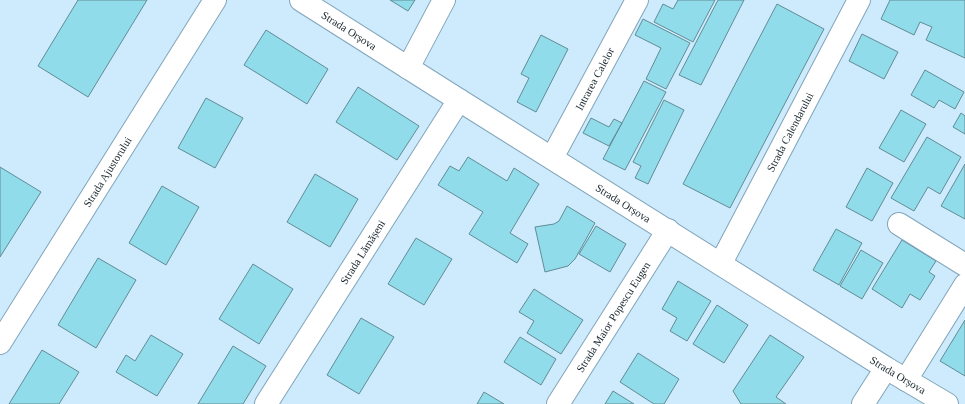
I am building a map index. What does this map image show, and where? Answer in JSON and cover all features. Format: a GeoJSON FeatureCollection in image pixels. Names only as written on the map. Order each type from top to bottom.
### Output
{"type":"FeatureCollection","features":[{"type":"Feature","properties":{"kind":"street","name":"Strada Ajustorului"},"geometry":{"type":"LineString","coordinates":[[0,343],[215,0]]}},
{"type":"Feature","properties":{"kind":"street","name":"Strada Orșova"},"geometry":{"type":"LineString","coordinates":[[301,0],[886,368],[946,404]]}},
{"type":"Feature","properties":{"kind":"street"},"geometry":{"type":"LineString","coordinates":[[408,68],[444,0]]}},
{"type":"Feature","properties":{"kind":"street","name":"Intrarea Calelor"},"geometry":{"type":"LineString","coordinates":[[552,158],[637,0]]}},
{"type":"Feature","properties":{"kind":"street","name":"Strada Calendarului"},"geometry":{"type":"LineString","coordinates":[[721,263],[859,0]]}},
{"type":"Feature","properties":{"kind":"street","name":"Strada Lămășeni"},"geometry":{"type":"LineString","coordinates":[[266,404],[459,100]]}},
{"type":"Feature","properties":{"kind":"street"},"geometry":{"type":"LineString","coordinates":[[899,224],[965,265]]}},
{"type":"Feature","properties":{"kind":"street","name":"Strada Maior Popescu Eugen"},"geometry":{"type":"LineString","coordinates":[[558,404],[668,230]]}},
{"type":"Feature","properties":{"kind":"street"},"geometry":{"type":"LineString","coordinates":[[906,380],[965,285]]}},
{"type":"Feature","properties":{"kind":"street"},"geometry":{"type":"LineString","coordinates":[[863,404],[886,368]]}},
{"type":"Feature","properties":{"kind":"building"},"geometry":{"type":"Polygon","coordinates":[[[78,0],[147,0],[88,97],[38,66],[78,0]]]}},
{"type":"Feature","properties":{"kind":"building"},"geometry":{"type":"Polygon","coordinates":[[[390,0],[415,0],[408,11],[390,0]]]}},
{"type":"Feature","properties":{"kind":"building"},"geometry":{"type":"Polygon","coordinates":[[[678,0],[715,0],[693,42],[654,22],[663,4],[673,9],[678,0]]]}},
{"type":"Feature","properties":{"kind":"building"},"geometry":{"type":"Polygon","coordinates":[[[718,0],[744,0],[701,85],[679,75],[718,0]]]}},
{"type":"Feature","properties":{"kind":"building"},"geometry":{"type":"Polygon","coordinates":[[[890,0],[965,0],[965,58],[926,40],[932,27],[920,22],[914,35],[881,19],[890,0]]]}},
{"type":"Feature","properties":{"kind":"building"},"geometry":{"type":"Polygon","coordinates":[[[777,4],[824,29],[730,208],[683,184],[777,4]]]}},
{"type":"Feature","properties":{"kind":"building"},"geometry":{"type":"Polygon","coordinates":[[[643,19],[690,43],[666,89],[646,79],[661,48],[635,35],[643,19]]]}},
{"type":"Feature","properties":{"kind":"building"},"geometry":{"type":"Polygon","coordinates":[[[266,30],[328,69],[307,104],[244,65],[266,30]]]}},
{"type":"Feature","properties":{"kind":"building"},"geometry":{"type":"Polygon","coordinates":[[[862,34],[898,52],[884,79],[849,61],[862,34]]]}},
{"type":"Feature","properties":{"kind":"building"},"geometry":{"type":"Polygon","coordinates":[[[541,35],[568,49],[536,112],[517,102],[529,78],[521,74],[541,35]]]}},
{"type":"Feature","properties":{"kind":"building"},"geometry":{"type":"Polygon","coordinates":[[[925,70],[964,92],[955,109],[939,100],[934,108],[911,95],[925,70]]]}},
{"type":"Feature","properties":{"kind":"building"},"geometry":{"type":"Polygon","coordinates":[[[644,81],[666,92],[625,170],[603,159],[644,81]]]}},
{"type":"Feature","properties":{"kind":"building"},"geometry":{"type":"Polygon","coordinates":[[[358,87],[419,126],[397,160],[336,122],[358,87]]]}},
{"type":"Feature","properties":{"kind":"building"},"geometry":{"type":"Polygon","coordinates":[[[206,98],[243,118],[215,168],[178,148],[206,98]]]}},
{"type":"Feature","properties":{"kind":"building"},"geometry":{"type":"Polygon","coordinates":[[[664,100],[684,110],[648,184],[635,178],[641,166],[633,162],[664,100]]]}},
{"type":"Feature","properties":{"kind":"building"},"geometry":{"type":"Polygon","coordinates":[[[901,110],[926,124],[904,162],[879,148],[901,110]]]}},
{"type":"Feature","properties":{"kind":"building"},"geometry":{"type":"Polygon","coordinates":[[[961,113],[965,116],[965,134],[953,127],[961,113]]]}},
{"type":"Feature","properties":{"kind":"building"},"geometry":{"type":"Polygon","coordinates":[[[591,118],[609,127],[614,119],[622,123],[609,146],[583,133],[591,118]]]}},
{"type":"Feature","properties":{"kind":"building"},"geometry":{"type":"Polygon","coordinates":[[[927,137],[961,157],[940,194],[928,187],[914,211],[891,198],[927,137]]]}},
{"type":"Feature","properties":{"kind":"building"},"geometry":{"type":"Polygon","coordinates":[[[468,157],[507,181],[514,168],[539,184],[510,233],[528,244],[517,263],[469,234],[483,212],[438,185],[450,166],[459,171],[468,157]]]}},
{"type":"Feature","properties":{"kind":"building"},"geometry":{"type":"Polygon","coordinates":[[[965,164],[965,219],[941,206],[965,164]]]}},
{"type":"Feature","properties":{"kind":"building"},"geometry":{"type":"Polygon","coordinates":[[[0,167],[41,192],[0,257],[0,167]]]}},
{"type":"Feature","properties":{"kind":"building"},"geometry":{"type":"Polygon","coordinates":[[[867,168],[893,183],[872,221],[846,207],[867,168]]]}},
{"type":"Feature","properties":{"kind":"building"},"geometry":{"type":"Polygon","coordinates":[[[315,174],[358,199],[330,247],[287,222],[315,174]]]}},
{"type":"Feature","properties":{"kind":"building"},"geometry":{"type":"Polygon","coordinates":[[[162,186],[199,207],[166,265],[129,243],[162,186]]]}},
{"type":"Feature","properties":{"kind":"building"},"geometry":{"type":"Polygon","coordinates":[[[567,206],[595,223],[575,259],[568,266],[545,272],[535,227],[554,224],[559,221],[567,206]]]}},
{"type":"Feature","properties":{"kind":"building"},"geometry":{"type":"Polygon","coordinates":[[[596,226],[626,244],[610,272],[579,254],[596,226]]]}},
{"type":"Feature","properties":{"kind":"building"},"geometry":{"type":"Polygon","coordinates":[[[836,229],[862,243],[839,285],[813,270],[836,229]]]}},
{"type":"Feature","properties":{"kind":"building"},"geometry":{"type":"Polygon","coordinates":[[[416,238],[452,259],[424,305],[388,284],[416,238]]]}},
{"type":"Feature","properties":{"kind":"building"},"geometry":{"type":"Polygon","coordinates":[[[902,240],[936,261],[929,272],[935,276],[920,300],[910,294],[902,308],[872,289],[902,240]]]}},
{"type":"Feature","properties":{"kind":"building"},"geometry":{"type":"Polygon","coordinates":[[[861,250],[883,263],[862,299],[840,286],[861,250]]]}},
{"type":"Feature","properties":{"kind":"building"},"geometry":{"type":"Polygon","coordinates":[[[98,258],[136,280],[96,348],[58,325],[98,258]]]}},
{"type":"Feature","properties":{"kind":"building"},"geometry":{"type":"Polygon","coordinates":[[[253,264],[293,289],[259,344],[219,319],[253,264]]]}},
{"type":"Feature","properties":{"kind":"building"},"geometry":{"type":"Polygon","coordinates":[[[678,281],[711,301],[687,341],[670,331],[677,318],[662,309],[678,281]]]}},
{"type":"Feature","properties":{"kind":"building"},"geometry":{"type":"Polygon","coordinates":[[[534,289],[583,320],[561,354],[527,333],[534,321],[519,312],[534,289]]]}},
{"type":"Feature","properties":{"kind":"building"},"geometry":{"type":"Polygon","coordinates":[[[717,305],[748,325],[724,363],[693,344],[717,305]]]}},
{"type":"Feature","properties":{"kind":"building"},"geometry":{"type":"Polygon","coordinates":[[[361,318],[394,337],[359,394],[327,375],[361,318]]]}},
{"type":"Feature","properties":{"kind":"building"},"geometry":{"type":"Polygon","coordinates":[[[965,320],[965,376],[940,361],[965,320]]]}},
{"type":"Feature","properties":{"kind":"building"},"geometry":{"type":"Polygon","coordinates":[[[151,335],[183,354],[157,396],[116,372],[126,355],[135,361],[151,335]]]}},
{"type":"Feature","properties":{"kind":"building"},"geometry":{"type":"Polygon","coordinates":[[[770,335],[804,357],[776,397],[786,404],[741,404],[733,391],[770,335]]]}},
{"type":"Feature","properties":{"kind":"building"},"geometry":{"type":"Polygon","coordinates":[[[520,337],[556,359],[541,385],[504,362],[520,337]]]}},
{"type":"Feature","properties":{"kind":"building"},"geometry":{"type":"Polygon","coordinates":[[[233,346],[266,366],[243,404],[198,404],[233,346]]]}},
{"type":"Feature","properties":{"kind":"building"},"geometry":{"type":"Polygon","coordinates":[[[42,350],[79,372],[59,404],[9,404],[42,350]]]}},
{"type":"Feature","properties":{"kind":"building"},"geometry":{"type":"Polygon","coordinates":[[[638,353],[679,379],[664,404],[654,404],[620,382],[638,353]]]}},
{"type":"Feature","properties":{"kind":"building"},"geometry":{"type":"Polygon","coordinates":[[[613,391],[634,404],[605,404],[613,391]]]}},
{"type":"Feature","properties":{"kind":"building"},"geometry":{"type":"Polygon","coordinates":[[[484,392],[504,404],[477,404],[484,392]]]}}]}
